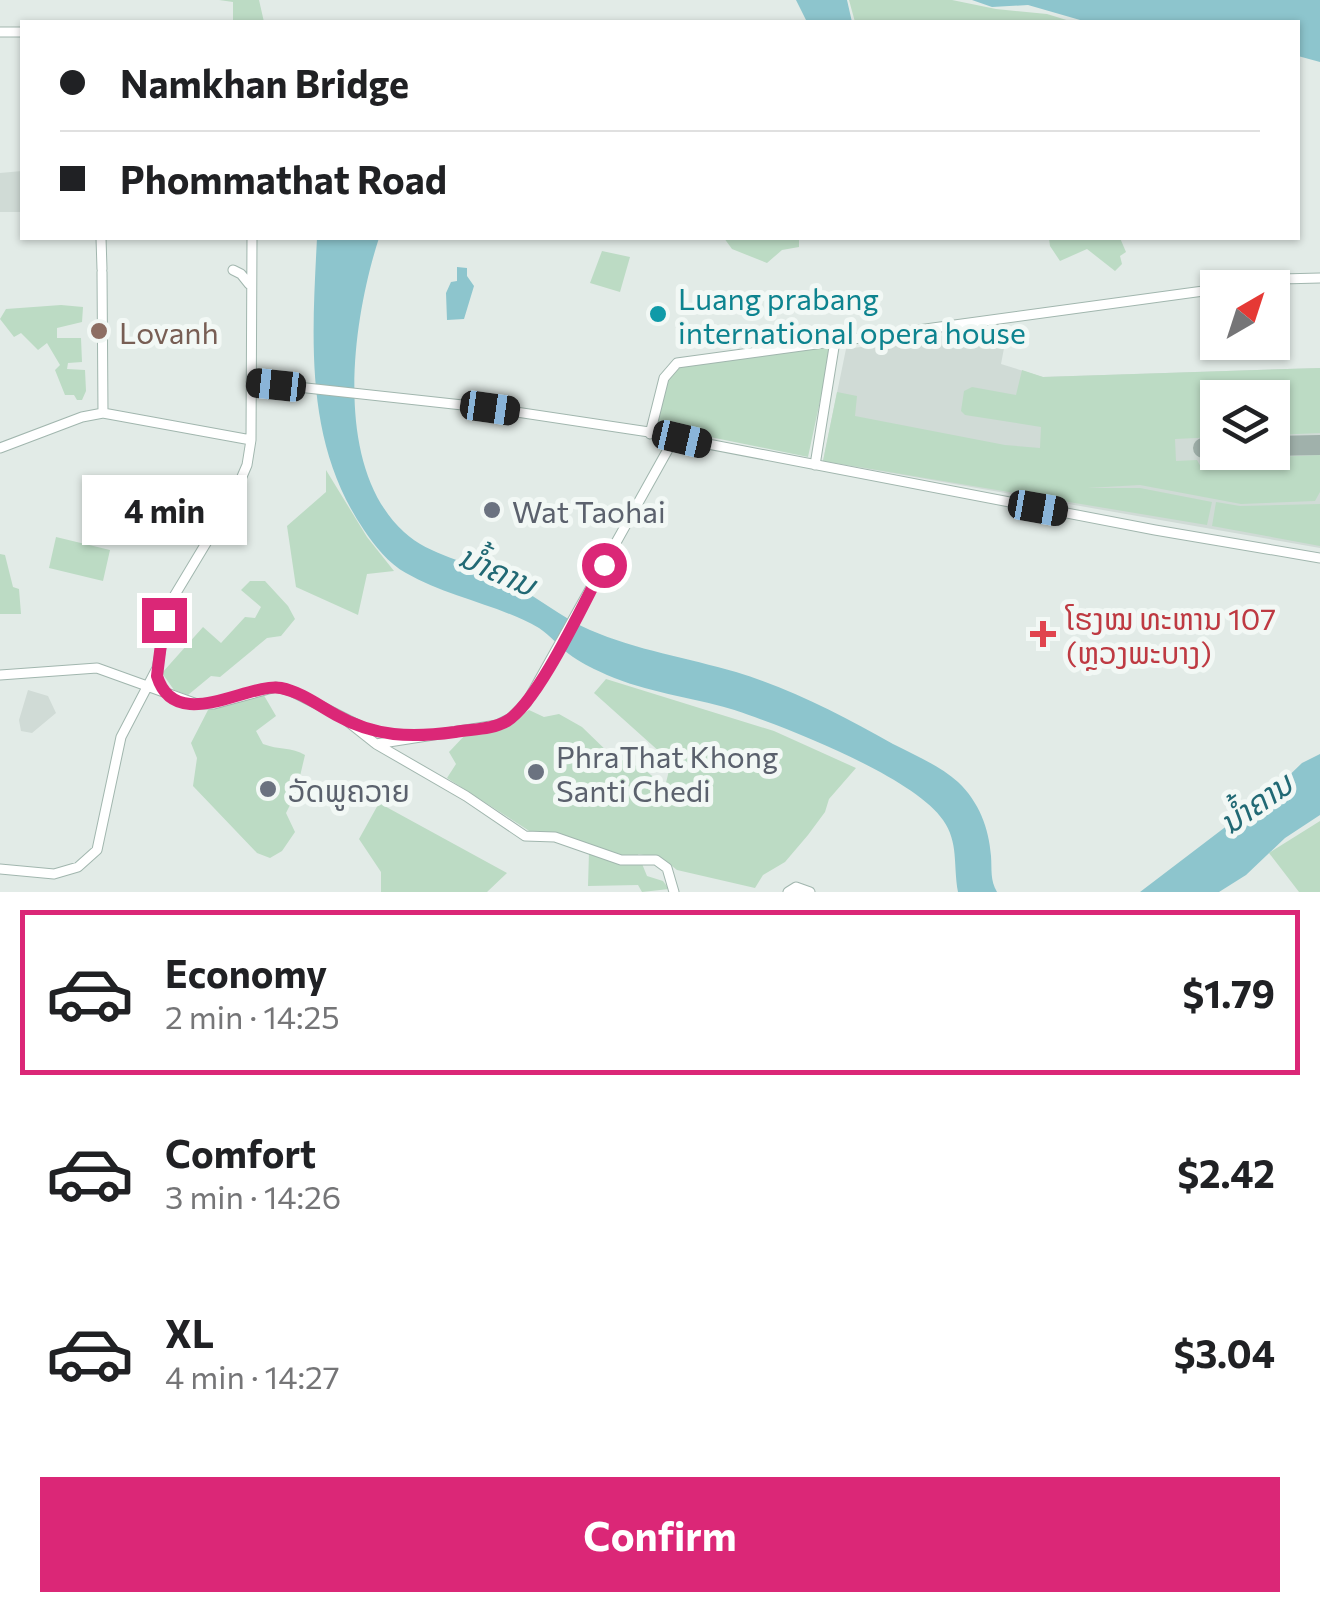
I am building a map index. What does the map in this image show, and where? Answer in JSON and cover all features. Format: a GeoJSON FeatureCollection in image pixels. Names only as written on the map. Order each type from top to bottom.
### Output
{"type":"FeatureCollection","features":[{"type":"Feature","properties":{"kind":"street"},"geometry":{"type":"LineString","coordinates":[[101,240],[103,413]]}},
{"type":"Feature","properties":{"kind":"street"},"geometry":{"type":"LineString","coordinates":[[0,870],[48,875],[78,867],[94,853],[121,737],[150,688],[170,604],[232,500],[247,465],[251,440],[252,240]]}},
{"type":"Feature","properties":{"kind":"street"},"geometry":{"type":"LineString","coordinates":[[252,252],[233,270],[252,288]]}},
{"type":"Feature","properties":{"kind":"street"},"geometry":{"type":"LineString","coordinates":[[1290,279],[1320,278]]}},
{"type":"Feature","properties":{"kind":"street"},"geometry":{"type":"LineString","coordinates":[[648,434],[666,373],[676,363],[1200,291]]}},
{"type":"Feature","properties":{"kind":"street"},"geometry":{"type":"LineString","coordinates":[[815,466],[835,342]]}},
{"type":"Feature","properties":{"kind":"street"},"geometry":{"type":"LineString","coordinates":[[251,382],[554,416],[648,434],[678,444],[682,439],[1320,558]]}},
{"type":"Feature","properties":{"kind":"street"},"geometry":{"type":"LineString","coordinates":[[0,448],[103,413],[251,440]]}},
{"type":"Feature","properties":{"kind":"street"},"geometry":{"type":"LineString","coordinates":[[0,676],[97,668],[188,703],[214,704],[276,687],[291,691],[377,740],[505,722],[523,707],[552,660],[670,440]]}},
{"type":"Feature","properties":{"kind":"street"},"geometry":{"type":"LineString","coordinates":[[128,678],[146,679],[157,668]]}},
{"type":"Feature","properties":{"kind":"street"},"geometry":{"type":"LineString","coordinates":[[157,668],[159,684],[172,697]]}},
{"type":"Feature","properties":{"kind":"street"},"geometry":{"type":"LineString","coordinates":[[128,678],[140,690],[138,706]]}},
{"type":"Feature","properties":{"kind":"street"},"geometry":{"type":"LineString","coordinates":[[138,706],[156,695],[172,697]]}},
{"type":"Feature","properties":{"kind":"street"},"geometry":{"type":"LineString","coordinates":[[347,721],[365,725],[391,753],[525,836],[555,837],[621,860],[656,860],[667,868],[674,892]]}},
{"type":"Feature","properties":{"kind":"street"},"geometry":{"type":"LineString","coordinates":[[788,892],[796,887],[810,892]]}},
{"type":"Feature","properties":{"kind":"shaded area"},"geometry":{"type":"Polygon","coordinates":[[[20,171],[20,212],[0,212],[0,173],[20,171]]]}},
{"type":"Feature","properties":{"kind":"shaded area"},"geometry":{"type":"Polygon","coordinates":[[[1008,327],[1001,364],[1043,377],[1320,368],[1320,548],[823,461],[846,349],[1008,327]]]}},
{"type":"Feature","properties":{"kind":"shaded area"},"geometry":{"type":"Polygon","coordinates":[[[28,690],[48,696],[56,713],[32,733],[21,731],[19,720],[28,690]]]}},
{"type":"Feature","properties":{"kind":"green space"},"geometry":{"type":"Polygon","coordinates":[[[219,0],[259,0],[264,20],[233,20],[233,2],[219,0]]]}},
{"type":"Feature","properties":{"kind":"green space"},"geometry":{"type":"Polygon","coordinates":[[[849,0],[952,0],[1066,20],[854,20],[849,0]]]}},
{"type":"Feature","properties":{"kind":"green space"},"geometry":{"type":"Polygon","coordinates":[[[725,240],[799,240],[799,247],[782,250],[767,263],[732,249],[725,240]]]}},
{"type":"Feature","properties":{"kind":"green space"},"geometry":{"type":"Polygon","coordinates":[[[1049,240],[1121,240],[1126,252],[1120,256],[1122,264],[1115,271],[1087,249],[1060,261],[1049,240]]]}},
{"type":"Feature","properties":{"kind":"green space"},"geometry":{"type":"Polygon","coordinates":[[[602,251],[630,257],[620,292],[590,283],[602,251]]]}},
{"type":"Feature","properties":{"kind":"green space"},"geometry":{"type":"Polygon","coordinates":[[[83,307],[82,322],[57,328],[57,338],[81,338],[82,362],[68,363],[67,369],[85,370],[86,391],[82,400],[65,395],[55,370],[60,365],[47,343],[38,350],[21,333],[14,337],[0,319],[6,309],[83,307]]]}},
{"type":"Feature","properties":{"kind":"green space"},"geometry":{"type":"Polygon","coordinates":[[[832,345],[808,457],[656,426],[669,376],[679,366],[832,345]]]}},
{"type":"Feature","properties":{"kind":"green space"},"geometry":{"type":"Polygon","coordinates":[[[1320,368],[1320,433],[1290,434],[1290,380],[1200,380],[1200,438],[1175,439],[1176,461],[1197,460],[1200,470],[1290,470],[1290,456],[1320,455],[1320,492],[1315,501],[1241,504],[1140,485],[1087,488],[1140,488],[1212,502],[1207,525],[823,461],[837,392],[857,396],[855,416],[1005,445],[1040,448],[1041,427],[965,415],[961,411],[964,391],[972,387],[1016,395],[1022,370],[1043,377],[1320,368]]]}},
{"type":"Feature","properties":{"kind":"green space"},"geometry":{"type":"Polygon","coordinates":[[[326,470],[367,537],[394,571],[367,574],[358,615],[296,587],[287,526],[326,492],[326,470]]]}},
{"type":"Feature","properties":{"kind":"green space"},"geometry":{"type":"Polygon","coordinates":[[[1216,502],[1240,506],[1320,504],[1320,546],[1212,526],[1216,502]]]}},
{"type":"Feature","properties":{"kind":"green space"},"geometry":{"type":"Polygon","coordinates":[[[56,537],[110,550],[103,581],[49,568],[56,537]]]}},
{"type":"Feature","properties":{"kind":"green space"},"geometry":{"type":"Polygon","coordinates":[[[0,554],[5,555],[13,587],[19,589],[21,614],[0,614],[0,554]]]}},
{"type":"Feature","properties":{"kind":"green space"},"geometry":{"type":"Polygon","coordinates":[[[250,581],[265,581],[295,619],[281,636],[267,638],[220,677],[211,676],[188,695],[174,690],[162,673],[203,627],[221,643],[245,617],[255,618],[261,607],[241,590],[250,581]]]}},
{"type":"Feature","properties":{"kind":"green space"},"geometry":{"type":"Polygon","coordinates":[[[606,679],[774,731],[856,768],[829,799],[825,812],[808,835],[785,862],[763,875],[755,888],[677,870],[662,858],[638,854],[647,876],[663,881],[669,889],[642,892],[638,885],[588,886],[589,852],[584,845],[537,836],[447,778],[456,764],[449,752],[466,734],[504,727],[529,710],[544,717],[559,714],[582,727],[612,756],[644,769],[665,787],[671,762],[594,693],[606,679]]]}},
{"type":"Feature","properties":{"kind":"green space"},"geometry":{"type":"Polygon","coordinates":[[[262,692],[276,716],[256,731],[263,744],[305,755],[296,793],[286,813],[295,832],[282,851],[270,858],[257,853],[193,786],[197,758],[191,743],[208,710],[262,692]]]}},
{"type":"Feature","properties":{"kind":"green space"},"geometry":{"type":"Polygon","coordinates":[[[379,803],[507,873],[487,892],[381,892],[381,872],[359,839],[379,803]]]}},
{"type":"Feature","properties":{"kind":"green space"},"geometry":{"type":"Polygon","coordinates":[[[1320,821],[1320,892],[1299,892],[1269,853],[1320,821]]]}},
{"type":"Feature","properties":{"kind":"water"},"geometry":{"type":"Polygon","coordinates":[[[796,0],[847,0],[852,20],[806,20],[796,0]]]}},
{"type":"Feature","properties":{"kind":"water"},"geometry":{"type":"Polygon","coordinates":[[[972,0],[1320,0],[1320,62],[1300,57],[1300,20],[1080,20],[1028,5],[992,7],[972,0]]]}},
{"type":"Feature","properties":{"kind":"water"},"geometry":{"type":"Polygon","coordinates":[[[317,240],[378,240],[361,310],[356,350],[357,432],[366,470],[381,504],[404,532],[425,547],[511,583],[590,630],[777,686],[935,766],[958,782],[982,816],[997,892],[958,892],[953,846],[943,820],[928,804],[877,770],[754,717],[607,675],[573,657],[539,628],[422,581],[388,559],[364,530],[331,461],[316,389],[317,240]]]}},
{"type":"Feature","properties":{"kind":"water"},"geometry":{"type":"Polygon","coordinates":[[[457,267],[467,268],[474,286],[464,319],[447,320],[446,293],[451,282],[457,281],[457,267]]]}},
{"type":"Feature","properties":{"kind":"water"},"geometry":{"type":"Polygon","coordinates":[[[1320,754],[1320,815],[1285,838],[1246,875],[1219,892],[1140,892],[1274,790],[1302,763],[1320,754]]]}},
{"type":"Feature","properties":{"kind":"runway"},"geometry":{"type":"LineString","coordinates":[[1290,446],[1320,445]]}},
{"type":"Feature","properties":{"kind":"place","name":"Luang prabang international opera house"},"geometry":{"type":"Point","coordinates":[658,314]}},
{"type":"Feature","properties":{"kind":"place","name":"Lovanh"},"geometry":{"type":"Point","coordinates":[99,331]}},
{"type":"Feature","properties":{"kind":"place","name":"Wat Taohai"},"geometry":{"type":"Point","coordinates":[492,510]}},
{"type":"Feature","properties":{"kind":"place","name":"ໂຮງໝ ທະຫານ 107 (ຫຼວງພະບາງ)"},"geometry":{"type":"Point","coordinates":[1043,634]}},
{"type":"Feature","properties":{"kind":"place","name":"PhraThat Khong Santi Chedi"},"geometry":{"type":"Point","coordinates":[536,772]}},
{"type":"Feature","properties":{"kind":"place","name":"ວັດພູຄວາຍ"},"geometry":{"type":"Point","coordinates":[268,789]}},
{"type":"Feature","properties":{"kind":"route"},"geometry":{"type":"LineString","coordinates":[[164,620],[157,676],[159,684],[172,697],[188,703],[214,704],[276,687],[376,732],[407,737],[447,733],[497,726],[523,707],[604,565]]}},
{"type":"Feature","properties":{"kind":"water label","name":"ນ້ຳຄານ"},"geometry":{"type":"Point","coordinates":[498,569]}},
{"type":"Feature","properties":{"kind":"water label","name":"ນ້ຳຄານ"},"geometry":{"type":"Point","coordinates":[1255,802]}}]}
